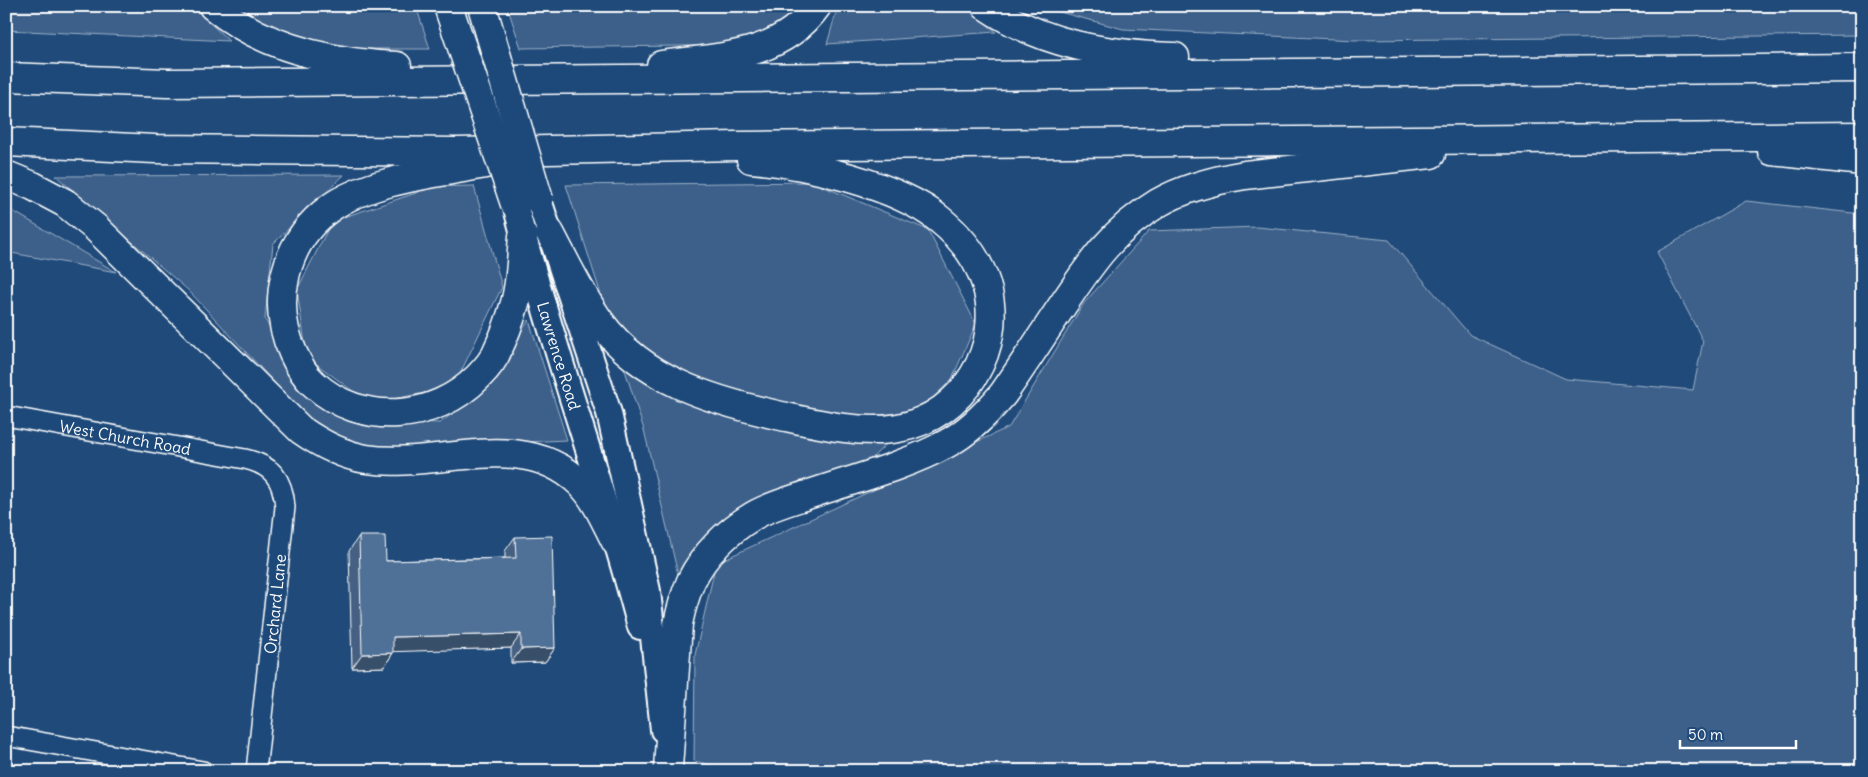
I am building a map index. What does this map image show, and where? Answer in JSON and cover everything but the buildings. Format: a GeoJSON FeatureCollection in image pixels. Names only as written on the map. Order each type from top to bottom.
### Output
{"type":"FeatureCollection","features":[{"type":"Feature","properties":{"kind":"highway"},"geometry":{"type":"LineString","coordinates":[[213,6],[242,26],[266,39],[296,50],[328,58],[378,65],[429,67],[485,80]]}},
{"type":"Feature","properties":{"kind":"highway","name":"Lawrence Road"},"geometry":{"type":"LineString","coordinates":[[448,6],[527,202]]}},
{"type":"Feature","properties":{"kind":"highway","name":"Lawrence Road"},"geometry":{"type":"LineString","coordinates":[[482,6],[527,202]]}},
{"type":"Feature","properties":{"kind":"highway"},"geometry":{"type":"LineString","coordinates":[[559,80],[759,50],[779,41],[797,29],[817,6]]}},
{"type":"Feature","properties":{"kind":"highway"},"geometry":{"type":"LineString","coordinates":[[986,6],[1030,30],[1065,43],[1096,51],[1134,56],[1296,61],[1518,72]]}},
{"type":"Feature","properties":{"kind":"highway"},"geometry":{"type":"LineString","coordinates":[[6,77],[167,83],[1862,68]]}},
{"type":"Feature","properties":{"kind":"highway"},"geometry":{"type":"LineString","coordinates":[[6,142],[207,150],[458,152],[756,146],[1585,137],[1862,136]]}},
{"type":"Feature","properties":{"kind":"highway"},"geometry":{"type":"LineString","coordinates":[[668,770],[678,624],[683,602],[692,580],[704,560],[717,544],[733,529],[754,515],[779,504],[925,455],[967,430],[986,414],[1003,394],[1094,258],[1136,217],[1159,202],[1184,191],[1237,176],[1585,137]]}},
{"type":"Feature","properties":{"kind":"highway"},"geometry":{"type":"LineString","coordinates":[[1633,137],[1862,161]]}},
{"type":"Feature","properties":{"kind":"highway"},"geometry":{"type":"LineString","coordinates":[[550,233],[594,312],[616,342],[639,362],[656,373],[695,392],[763,412],[861,429],[886,430],[915,424],[932,416],[956,399],[974,376],[984,354],[990,331],[990,308],[986,284],[980,268],[968,248],[953,231],[929,211],[884,190],[814,169],[759,159],[613,149]]}},
{"type":"Feature","properties":{"kind":"highway"},"geometry":{"type":"LineString","coordinates":[[523,236],[519,283],[515,303],[498,350],[486,369],[452,398],[428,408],[404,414],[368,411],[346,404],[326,393],[313,384],[298,364],[288,342],[282,320],[282,297],[285,275],[292,255],[301,237],[316,220],[337,203],[371,187],[548,150]]}},
{"type":"Feature","properties":{"kind":"highway"},"geometry":{"type":"LineString","coordinates":[[6,175],[65,203],[96,228],[301,430],[321,444],[344,454],[382,461],[507,453],[527,455],[546,461],[563,470],[581,484],[595,501],[616,542]]}},
{"type":"Feature","properties":{"kind":"main road","name":"Lawrence Road"},"geometry":{"type":"LineString","coordinates":[[527,202],[550,233],[609,414],[648,591],[668,770]]}},
{"type":"Feature","properties":{"kind":"main road","name":"Lawrence Road"},"geometry":{"type":"LineString","coordinates":[[527,202],[523,236],[570,397],[593,463],[660,706]]}},
{"type":"Feature","properties":{"kind":"street","name":"West Church Road"},"geometry":{"type":"LineString","coordinates":[[6,416],[245,459]]}},
{"type":"Feature","properties":{"kind":"street","name":"Orchard Lane"},"geometry":{"type":"LineString","coordinates":[[245,459],[258,462],[270,469],[279,480],[284,494],[285,507],[256,771]]}},
{"type":"Feature","properties":{"kind":"street"},"geometry":{"type":"LineString","coordinates":[[6,736],[203,771]]}},
{"type":"Feature","properties":{"kind":"shaded area"},"geometry":{"type":"Polygon","coordinates":[[[6,6],[192,6],[229,41],[6,30],[6,6]]]}},
{"type":"Feature","properties":{"kind":"shaded area"},"geometry":{"type":"Polygon","coordinates":[[[233,6],[416,6],[430,49],[308,49],[233,6]]]}},
{"type":"Feature","properties":{"kind":"shaded area"},"geometry":{"type":"Polygon","coordinates":[[[507,6],[794,6],[781,31],[759,45],[521,48],[507,6]]]}},
{"type":"Feature","properties":{"kind":"shaded area"},"geometry":{"type":"Polygon","coordinates":[[[838,6],[966,6],[996,32],[827,44],[838,6]]]}},
{"type":"Feature","properties":{"kind":"shaded area"},"geometry":{"type":"Polygon","coordinates":[[[1037,6],[1862,6],[1862,35],[1355,40],[1123,29],[1037,6]]]}},
{"type":"Feature","properties":{"kind":"shaded area"},"geometry":{"type":"Polygon","coordinates":[[[344,175],[273,244],[265,319],[301,390],[355,420],[440,423],[481,392],[529,320],[567,440],[374,449],[316,427],[189,291],[56,176],[344,175]]]}},
{"type":"Feature","properties":{"kind":"shaded area"},"geometry":{"type":"Polygon","coordinates":[[[812,182],[928,230],[976,324],[952,379],[862,468],[733,517],[680,583],[644,430],[566,185],[812,182]]]}},
{"type":"Feature","properties":{"kind":"shaded area"},"geometry":{"type":"Polygon","coordinates":[[[474,186],[502,287],[453,388],[369,403],[307,357],[297,290],[332,221],[419,192],[416,187],[474,186]]]}},
{"type":"Feature","properties":{"kind":"shaded area"},"geometry":{"type":"Polygon","coordinates":[[[1746,201],[1862,214],[1862,771],[736,771],[694,761],[695,655],[716,563],[1009,427],[1084,303],[1149,231],[1257,227],[1389,240],[1470,335],[1566,379],[1693,390],[1703,341],[1657,252],[1746,201]]]}},
{"type":"Feature","properties":{"kind":"shaded area"},"geometry":{"type":"Polygon","coordinates":[[[6,207],[116,272],[6,252],[6,207]]]}}]}
